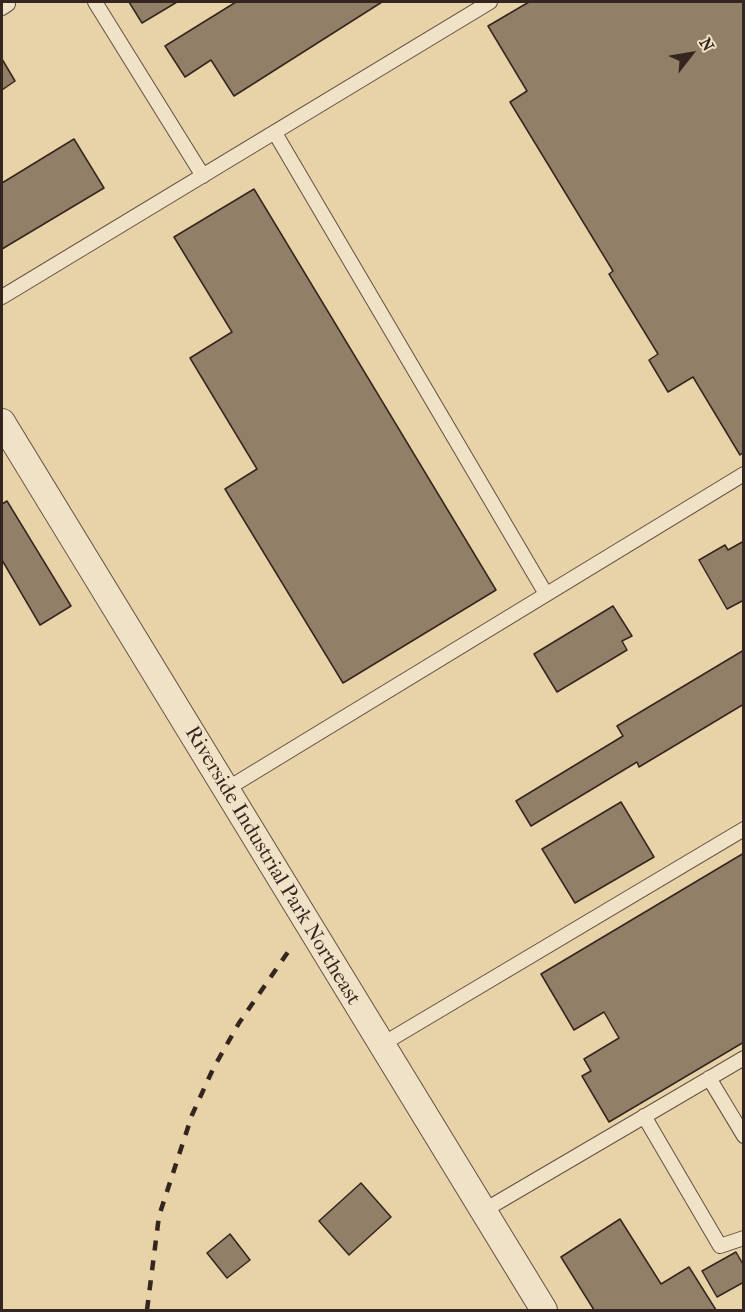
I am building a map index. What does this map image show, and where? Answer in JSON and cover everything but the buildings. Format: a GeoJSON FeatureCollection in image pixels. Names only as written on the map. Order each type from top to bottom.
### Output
{"type":"FeatureCollection","features":[{"type":"Feature","properties":{"kind":"street","name":"Riverside Industrial Park Northeast"},"geometry":{"type":"LineString","coordinates":[[2,422],[544,1311]]}},
{"type":"Feature","properties":{"kind":"lane"},"geometry":{"type":"LineString","coordinates":[[2,8],[8,4],[7,2]]}},
{"type":"Feature","properties":{"kind":"lane"},"geometry":{"type":"LineString","coordinates":[[95,2],[203,176]]}},
{"type":"Feature","properties":{"kind":"lane"},"geometry":{"type":"LineString","coordinates":[[2,297],[490,2]]}},
{"type":"Feature","properties":{"kind":"lane"},"geometry":{"type":"LineString","coordinates":[[275,132],[546,594]]}},
{"type":"Feature","properties":{"kind":"lane"},"geometry":{"type":"LineString","coordinates":[[225,790],[744,474]]}},
{"type":"Feature","properties":{"kind":"lane"},"geometry":{"type":"LineString","coordinates":[[381,1045],[744,829]]}},
{"type":"Feature","properties":{"kind":"lane"},"geometry":{"type":"LineString","coordinates":[[483,1211],[744,1058]]}},
{"type":"Feature","properties":{"kind":"lane"},"geometry":{"type":"LineString","coordinates":[[709,1078],[744,1136]]}},
{"type":"Feature","properties":{"kind":"lane"},"geometry":{"type":"LineString","coordinates":[[644,1116],[720,1246],[744,1238]]}},
{"type":"Feature","properties":{"kind":"railway"},"geometry":{"type":"LineString","coordinates":[[147,1310],[159,1216],[192,1115],[213,1069],[239,1023],[288,952]]}}]}
